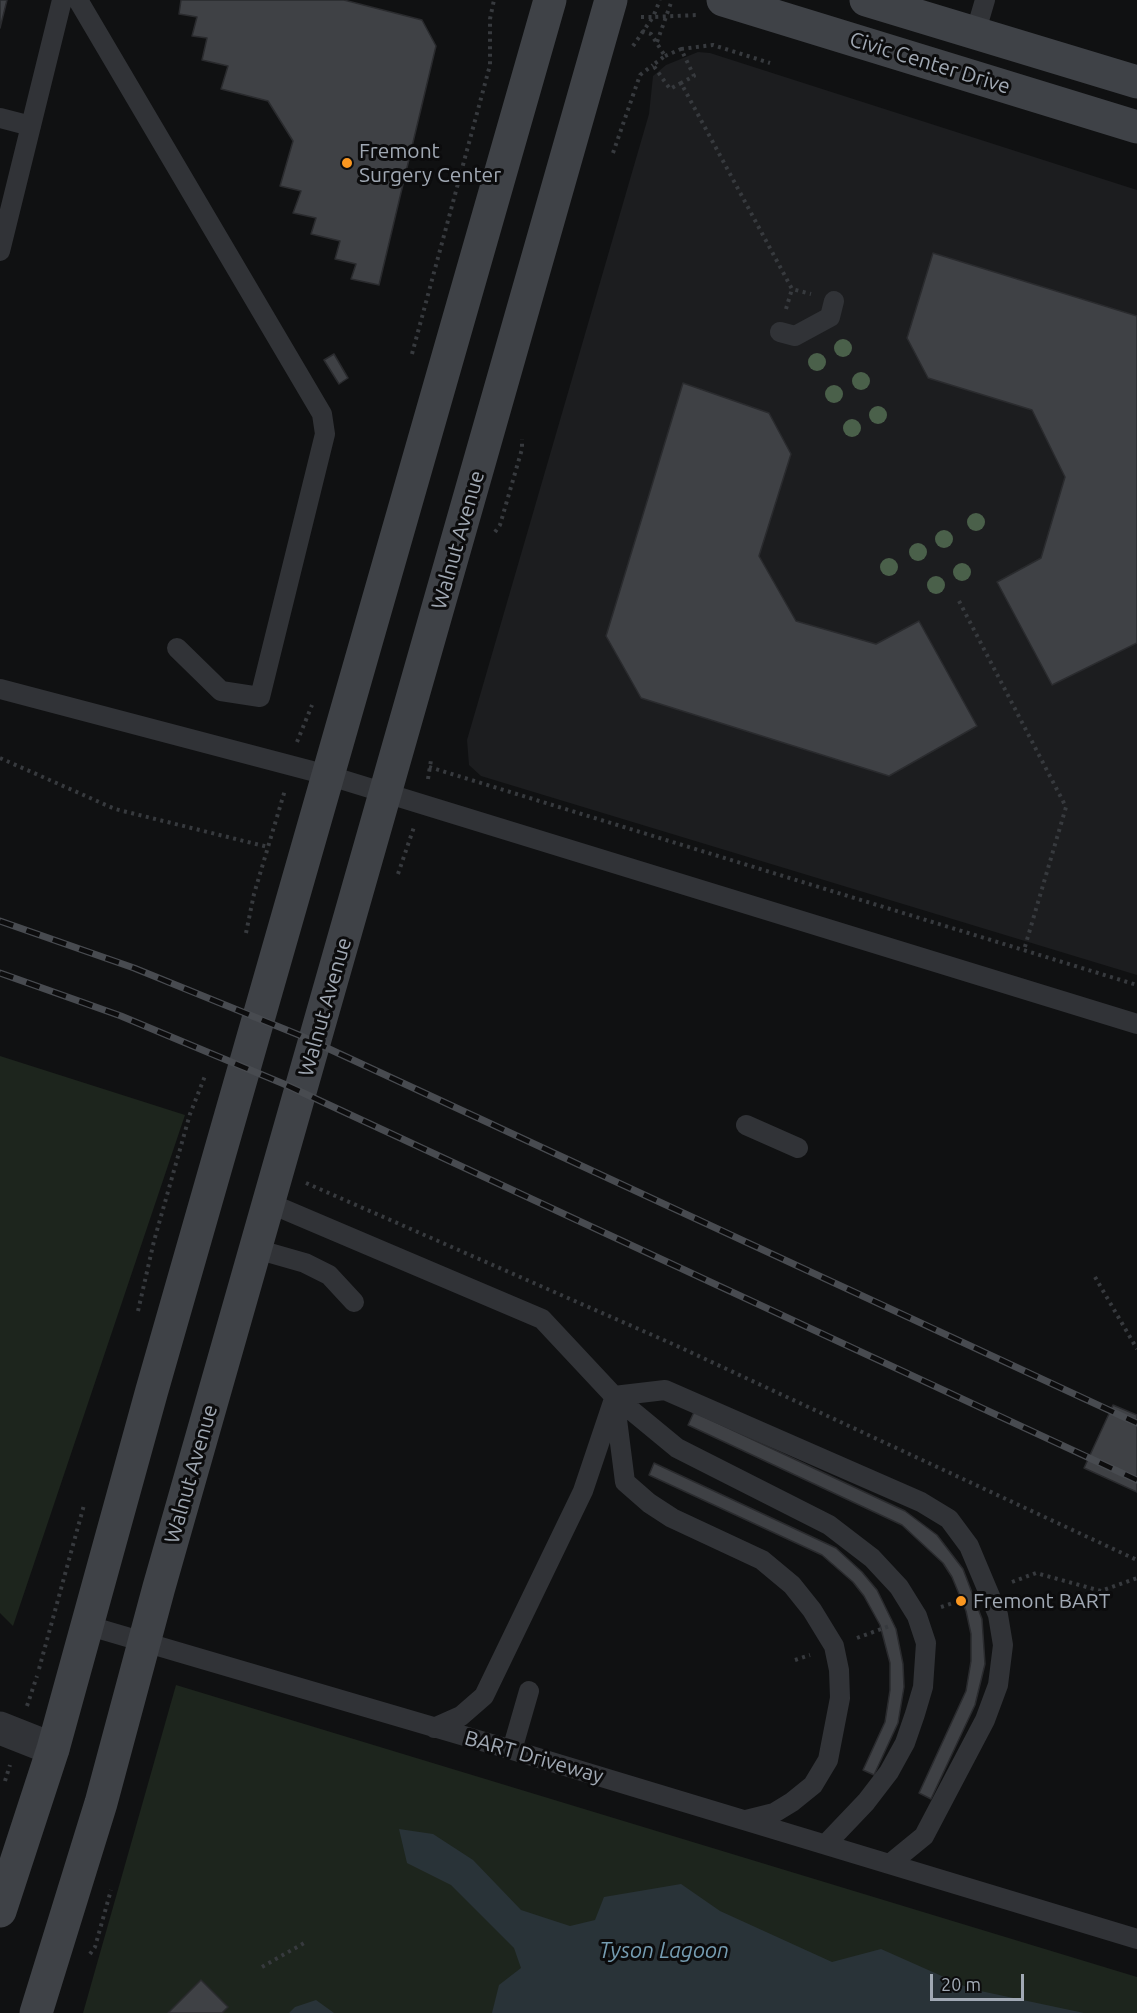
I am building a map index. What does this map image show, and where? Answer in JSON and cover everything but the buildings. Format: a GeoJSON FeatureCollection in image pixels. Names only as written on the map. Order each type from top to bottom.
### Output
{"type":"FeatureCollection","features":[{"type":"Feature","properties":{"kind":"main road"},"geometry":{"type":"LineString","coordinates":[[0,1911],[53,1749],[86,1625],[327,775],[550,0]]}},
{"type":"Feature","properties":{"kind":"main road","name":"Walnut Avenue"},"geometry":{"type":"LineString","coordinates":[[36,2013],[101,1803],[611,0]]}},
{"type":"Feature","properties":{"kind":"main road","name":"Civic Center Drive"},"geometry":{"type":"LineString","coordinates":[[723,0],[1137,127]]}},
{"type":"Feature","properties":{"kind":"main road","name":"Civic Center Drive"},"geometry":{"type":"LineString","coordinates":[[867,0],[1137,82]]}},
{"type":"Feature","properties":{"kind":"street"},"geometry":{"type":"LineString","coordinates":[[9,1731],[53,1749]]}},
{"type":"Feature","properties":{"kind":"lane"},"geometry":{"type":"LineString","coordinates":[[0,251],[62,0]]}},
{"type":"Feature","properties":{"kind":"lane"},"geometry":{"type":"LineString","coordinates":[[78,0],[322,414],[325,434],[260,697],[220,692],[177,648]]}},
{"type":"Feature","properties":{"kind":"lane"},"geometry":{"type":"LineString","coordinates":[[975,34],[985,0]]}},
{"type":"Feature","properties":{"kind":"lane"},"geometry":{"type":"LineString","coordinates":[[0,118],[31,126]]}},
{"type":"Feature","properties":{"kind":"lane"},"geometry":{"type":"LineString","coordinates":[[780,332],[795,336],[830,317],[834,301]]}},
{"type":"Feature","properties":{"kind":"lane"},"geometry":{"type":"LineString","coordinates":[[0,689],[327,775],[1137,1024]]}},
{"type":"Feature","properties":{"kind":"lane"},"geometry":{"type":"LineString","coordinates":[[746,1125],[798,1148]]}},
{"type":"Feature","properties":{"kind":"lane"},"geometry":{"type":"LineString","coordinates":[[269,1203],[542,1319],[614,1396],[677,1448],[829,1525],[882,1569],[899,1587],[917,1616],[926,1643],[923,1688],[905,1743],[889,1772],[866,1802],[826,1844]]}},
{"type":"Feature","properties":{"kind":"lane"},"geometry":{"type":"LineString","coordinates":[[256,1249],[305,1263],[329,1275],[354,1302]]}},
{"type":"Feature","properties":{"kind":"lane"},"geometry":{"type":"LineString","coordinates":[[614,1396],[665,1390],[921,1502],[949,1519],[969,1546],[998,1615],[1003,1645],[998,1685],[985,1720],[924,1836],[891,1863]]}},
{"type":"Feature","properties":{"kind":"lane"},"geometry":{"type":"LineString","coordinates":[[434,1728],[460,1716],[484,1696],[584,1491],[614,1396]]}},
{"type":"Feature","properties":{"kind":"lane"},"geometry":{"type":"LineString","coordinates":[[614,1396],[626,1482],[649,1503],[672,1518],[762,1560],[792,1585],[812,1610],[834,1646],[839,1670],[840,1698],[828,1760],[813,1785],[792,1802],[774,1813],[745,1820]]}},
{"type":"Feature","properties":{"kind":"lane","name":"BART Driveway"},"geometry":{"type":"LineString","coordinates":[[86,1625],[982,1890],[1137,1939]]}},
{"type":"Feature","properties":{"kind":"lane"},"geometry":{"type":"LineString","coordinates":[[512,1750],[529,1691]]}},
{"type":"Feature","properties":{"kind":"path"},"geometry":{"type":"LineString","coordinates":[[411,357],[490,65],[490,19],[494,0]]}},
{"type":"Feature","properties":{"kind":"path"},"geometry":{"type":"LineString","coordinates":[[656,42],[672,0]]}},
{"type":"Feature","properties":{"kind":"path"},"geometry":{"type":"LineString","coordinates":[[634,28],[651,34],[665,56]]}},
{"type":"Feature","properties":{"kind":"path"},"geometry":{"type":"LineString","coordinates":[[613,153],[640,75],[665,56],[681,49],[713,45],[770,63]]}},
{"type":"Feature","properties":{"kind":"path"},"geometry":{"type":"LineString","coordinates":[[653,65],[670,88],[694,76],[681,49]]}},
{"type":"Feature","properties":{"kind":"path"},"geometry":{"type":"LineString","coordinates":[[681,83],[788,280]]}},
{"type":"Feature","properties":{"kind":"path"},"geometry":{"type":"LineString","coordinates":[[959,601],[1066,807],[1024,950]]}},
{"type":"Feature","properties":{"kind":"path"},"geometry":{"type":"LineString","coordinates":[[244,944],[290,766],[316,696]]}},
{"type":"Feature","properties":{"kind":"path"},"geometry":{"type":"LineString","coordinates":[[396,757],[1137,984]]}},
{"type":"Feature","properties":{"kind":"path"},"geometry":{"type":"LineString","coordinates":[[0,758],[115,809],[277,849]]}},
{"type":"Feature","properties":{"kind":"path"},"geometry":{"type":"LineString","coordinates":[[137,1317],[154,1241],[190,1114],[208,1068]]}},
{"type":"Feature","properties":{"kind":"path"},"geometry":{"type":"LineString","coordinates":[[278,1171],[675,1345],[1137,1560]]}},
{"type":"Feature","properties":{"kind":"path"},"geometry":{"type":"LineString","coordinates":[[1095,1277],[1137,1349]]}},
{"type":"Feature","properties":{"kind":"path"},"geometry":{"type":"LineString","coordinates":[[3,1789],[9,1731],[37,1675],[84,1504]]}},
{"type":"Feature","properties":{"kind":"path"},"geometry":{"type":"LineString","coordinates":[[262,1967],[304,1943]]}},
{"type":"Feature","properties":{"kind":"shaded area"},"geometry":{"type":"Polygon","coordinates":[[[698,52],[710,53],[1137,190],[1137,975],[481,776],[469,765],[467,740],[649,114],[653,76],[666,65],[698,52]]]}},
{"type":"Feature","properties":{"kind":"shaded area"},"geometry":{"type":"Polygon","coordinates":[[[0,1056],[185,1115],[13,1626],[0,1613],[0,1056]]]}},
{"type":"Feature","properties":{"kind":"shaded area"},"geometry":{"type":"Polygon","coordinates":[[[176,1685],[1137,1977],[1137,2013],[83,2013],[176,1685]]]}},
{"type":"Feature","properties":{"kind":"water","name":"Tyson Lagoon"},"geometry":{"type":"Polygon","coordinates":[[[399,1829],[433,1834],[473,1860],[521,1910],[570,1926],[595,1920],[604,1897],[681,1884],[720,1911],[832,1962],[881,1949],[971,1989],[1084,2013],[492,2013],[499,1985],[521,1968],[514,1948],[451,1885],[407,1863],[399,1829]]]}},
{"type":"Feature","properties":{"kind":"water"},"geometry":{"type":"Polygon","coordinates":[[[316,2000],[334,2013],[289,2013],[295,2007],[316,2000]]]}},
{"type":"Feature","properties":{"kind":"railway"},"geometry":{"type":"LineString","coordinates":[[0,921],[134,968],[299,1035],[1137,1423]]}},
{"type":"Feature","properties":{"kind":"railway"},"geometry":{"type":"LineString","coordinates":[[0,973],[121,1016],[284,1084],[1137,1480]]}},
{"type":"Feature","properties":{"kind":"place","name":"Fremont Surgery Center"},"geometry":{"type":"Point","coordinates":[347,163]}},
{"type":"Feature","properties":{"kind":"place","name":"Fremont BART"},"geometry":{"type":"Point","coordinates":[961,1601]}}]}
